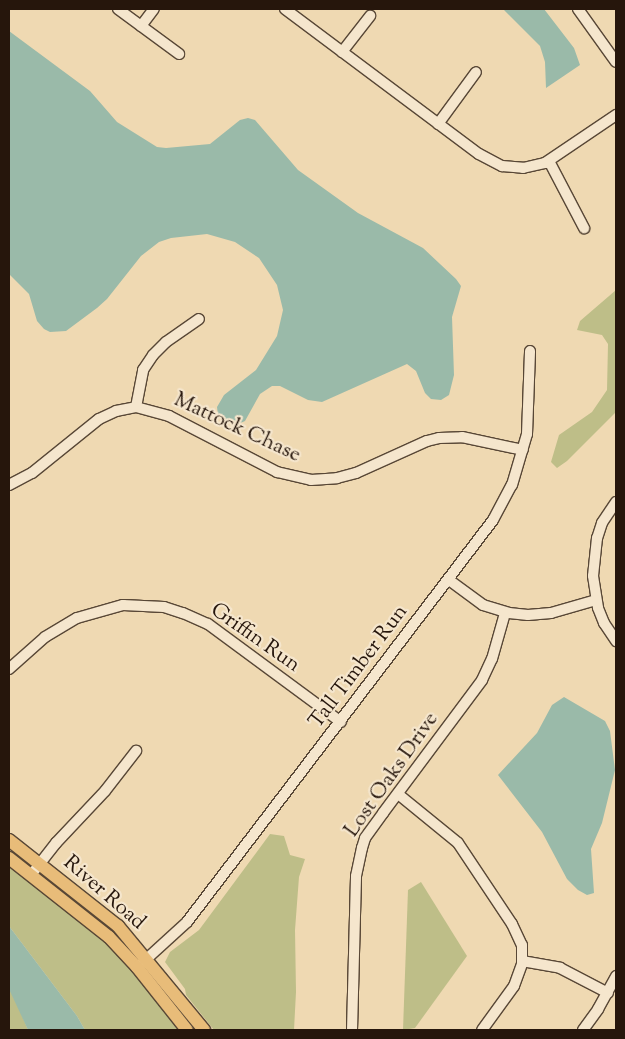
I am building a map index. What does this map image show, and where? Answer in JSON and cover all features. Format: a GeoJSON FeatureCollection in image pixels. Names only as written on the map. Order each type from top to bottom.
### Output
{"type":"FeatureCollection","features":[{"type":"Feature","properties":{"kind":"main road","name":"River Road"},"geometry":{"type":"LineString","coordinates":[[9,840],[106,916],[148,960],[204,1030]]}},
{"type":"Feature","properties":{"kind":"main road","name":"River Road"},"geometry":{"type":"LineString","coordinates":[[9,858],[97,927],[137,967],[187,1030]]}},
{"type":"Feature","properties":{"kind":"street"},"geometry":{"type":"LineString","coordinates":[[118,9],[179,54]]}},
{"type":"Feature","properties":{"kind":"street"},"geometry":{"type":"LineString","coordinates":[[141,26],[154,9]]}},
{"type":"Feature","properties":{"kind":"street"},"geometry":{"type":"LineString","coordinates":[[285,9],[479,154],[502,166],[523,168],[549,161],[616,115]]}},
{"type":"Feature","properties":{"kind":"street"},"geometry":{"type":"LineString","coordinates":[[578,9],[616,62]]}},
{"type":"Feature","properties":{"kind":"street"},"geometry":{"type":"LineString","coordinates":[[342,52],[370,16]]}},
{"type":"Feature","properties":{"kind":"street"},"geometry":{"type":"LineString","coordinates":[[438,124],[476,72]]}},
{"type":"Feature","properties":{"kind":"street"},"geometry":{"type":"LineString","coordinates":[[549,161],[584,228]]}},
{"type":"Feature","properties":{"kind":"street"},"geometry":{"type":"LineString","coordinates":[[9,485],[32,473],[100,419],[116,411],[136,407],[143,370],[153,355],[166,342],[199,319]]}},
{"type":"Feature","properties":{"kind":"street","name":"Tall Timber Run"},"geometry":{"type":"LineString","coordinates":[[137,967],[148,960],[188,922],[449,580],[503,504],[512,485],[523,450],[529,421],[530,351]]}},
{"type":"Feature","properties":{"kind":"street","name":"Mattock Chase"},"geometry":{"type":"LineString","coordinates":[[136,407],[169,416],[277,472],[311,480],[338,478],[356,473],[427,441],[439,438],[462,437],[523,450]]}},
{"type":"Feature","properties":{"kind":"street"},"geometry":{"type":"LineString","coordinates":[[616,502],[602,522],[594,551],[593,576],[596,600],[604,623],[616,641]]}},
{"type":"Feature","properties":{"kind":"street"},"geometry":{"type":"LineString","coordinates":[[449,580],[483,605],[505,613],[528,615],[551,613],[596,600]]}},
{"type":"Feature","properties":{"kind":"street","name":"Griffin Run"},"geometry":{"type":"LineString","coordinates":[[9,669],[45,637],[77,618],[123,606],[164,607],[208,624],[340,722]]}},
{"type":"Feature","properties":{"kind":"street","name":"Lost Oaks Drive"},"geometry":{"type":"LineString","coordinates":[[352,1030],[355,891],[358,860],[365,838],[482,680],[492,659],[505,613]]}},
{"type":"Feature","properties":{"kind":"street"},"geometry":{"type":"LineString","coordinates":[[31,875],[105,791],[136,751]]}},
{"type":"Feature","properties":{"kind":"street"},"geometry":{"type":"LineString","coordinates":[[398,794],[448,833],[468,856],[517,933],[522,945],[522,961],[514,986],[482,1030]]}},
{"type":"Feature","properties":{"kind":"street"},"geometry":{"type":"LineString","coordinates":[[522,961],[560,968],[608,993]]}},
{"type":"Feature","properties":{"kind":"street"},"geometry":{"type":"LineString","coordinates":[[583,1030],[608,993],[616,976]]}},
{"type":"Feature","properties":{"kind":"green space"},"geometry":{"type":"Polygon","coordinates":[[[616,290],[616,412],[567,461],[557,468],[551,462],[559,435],[592,412],[607,390],[608,344],[602,335],[577,330],[580,321],[616,290]]]}},
{"type":"Feature","properties":{"kind":"green space"},"geometry":{"type":"Polygon","coordinates":[[[270,834],[284,836],[290,855],[305,859],[299,877],[295,930],[296,992],[294,1030],[214,1030],[186,995],[185,989],[165,962],[170,952],[199,930],[270,834]]]}},
{"type":"Feature","properties":{"kind":"green space"},"geometry":{"type":"Polygon","coordinates":[[[9,858],[73,908],[129,967],[183,1030],[85,1030],[77,1016],[9,926],[9,858]]]}},
{"type":"Feature","properties":{"kind":"green space"},"geometry":{"type":"Polygon","coordinates":[[[421,882],[467,956],[415,1028],[403,1030],[408,890],[421,882]]]}},
{"type":"Feature","properties":{"kind":"green space"},"geometry":{"type":"Polygon","coordinates":[[[9,989],[12,991],[28,1030],[9,1030],[9,989]]]}},
{"type":"Feature","properties":{"kind":"shaded area"},"geometry":{"type":"Polygon","coordinates":[[[483,9],[544,9],[574,48],[580,65],[546,88],[545,62],[540,46],[504,10],[483,9]]]}},
{"type":"Feature","properties":{"kind":"shaded area"},"geometry":{"type":"Polygon","coordinates":[[[9,31],[90,91],[117,122],[157,147],[166,148],[210,144],[240,120],[248,118],[255,120],[298,170],[358,213],[423,248],[461,286],[452,317],[454,375],[449,395],[441,400],[431,399],[425,393],[416,371],[407,364],[322,402],[308,400],[280,386],[272,386],[260,394],[245,421],[236,425],[227,422],[218,415],[217,407],[224,395],[256,370],[277,336],[283,310],[277,285],[259,258],[235,242],[207,234],[171,238],[159,242],[141,256],[107,299],[97,308],[66,331],[50,332],[44,329],[37,321],[29,294],[9,274],[9,31]]]}},
{"type":"Feature","properties":{"kind":"shaded area"},"geometry":{"type":"Polygon","coordinates":[[[564,697],[605,721],[610,731],[615,770],[602,823],[591,849],[594,893],[587,895],[578,890],[567,879],[542,832],[498,775],[537,733],[552,705],[564,697]]]}},
{"type":"Feature","properties":{"kind":"shaded area"},"geometry":{"type":"Polygon","coordinates":[[[9,926],[77,1016],[85,1030],[28,1030],[9,989],[9,926]]]}}]}
